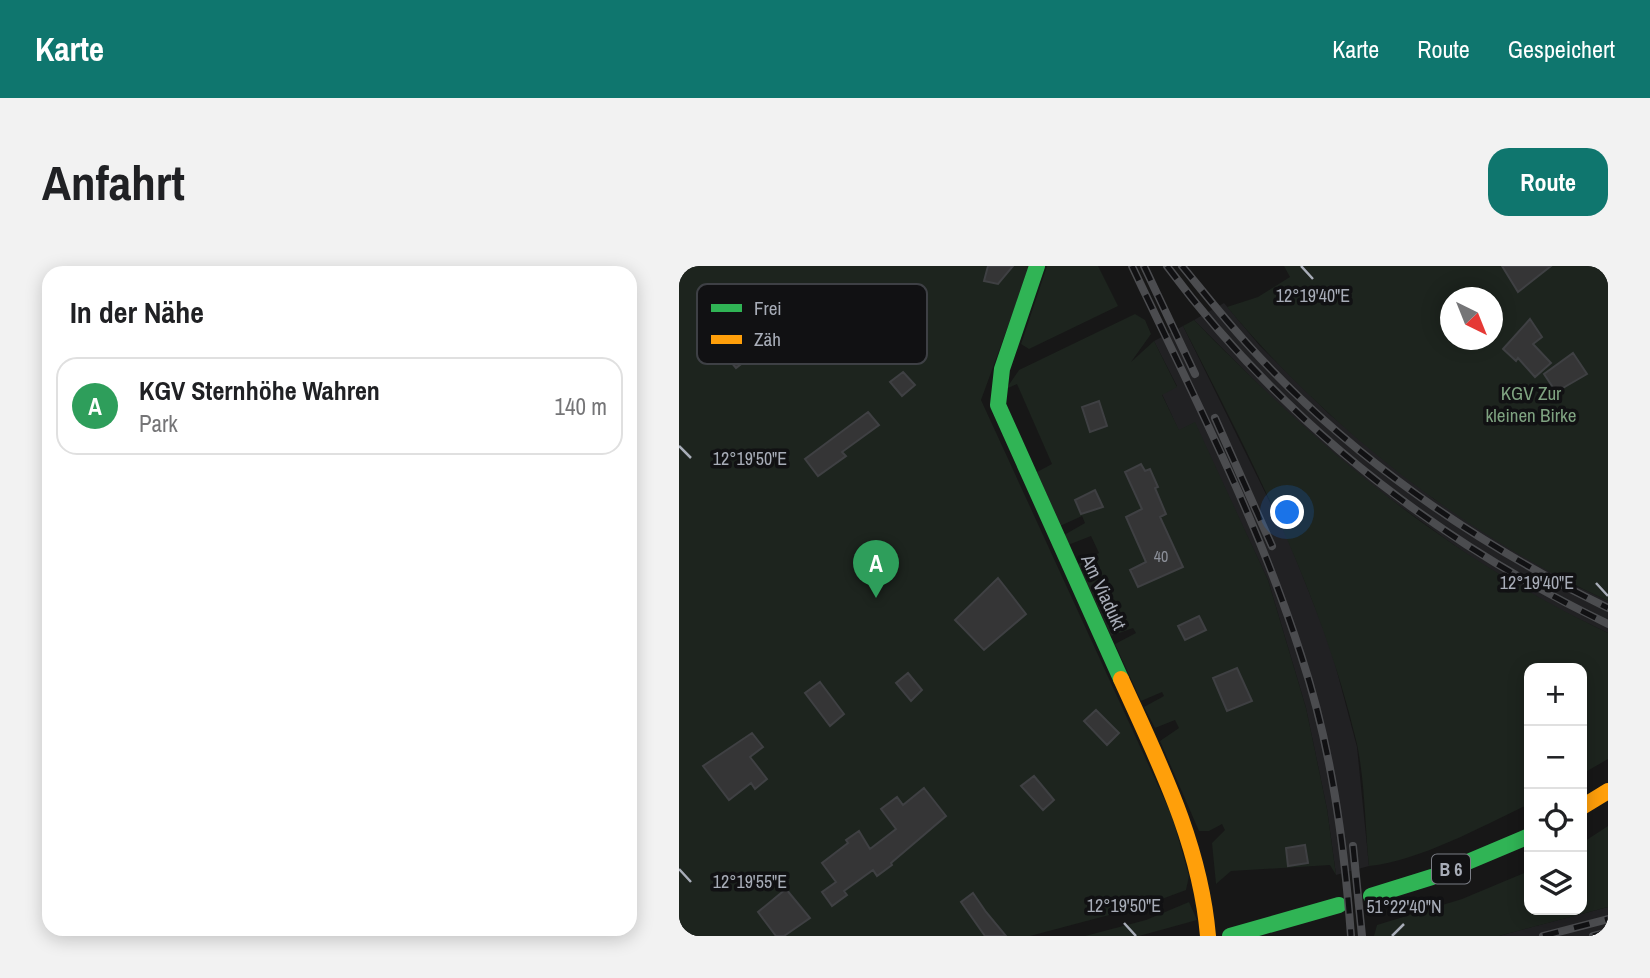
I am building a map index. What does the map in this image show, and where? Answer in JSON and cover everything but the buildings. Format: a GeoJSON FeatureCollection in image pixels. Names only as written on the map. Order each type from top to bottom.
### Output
{"type":"FeatureCollection","features":[{"type":"Feature","properties":{"kind":"street","name":"Am Viadukt"},"geometry":{"type":"LineString","coordinates":[[1037,266],[1002,369],[998,405],[1177,802],[1194,845],[1208,936]]}},
{"type":"Feature","properties":{"kind":"street"},"geometry":{"type":"LineString","coordinates":[[1587,804],[1608,791]]}},
{"type":"Feature","properties":{"kind":"street","name":"B 6"},"geometry":{"type":"LineString","coordinates":[[1371,896],[1432,877],[1524,838]]}},
{"type":"Feature","properties":{"kind":"street"},"geometry":{"type":"LineString","coordinates":[[1230,936],[1339,905]]}},
{"type":"Feature","properties":{"kind":"shaded area"},"geometry":{"type":"Polygon","coordinates":[[[1224,303],[1260,346],[1329,414],[1434,499],[1568,582],[1608,601],[1608,633],[1554,607],[1475,560],[1354,473],[1296,422],[1194,320],[1224,303]]]}},
{"type":"Feature","properties":{"kind":"shaded area"},"geometry":{"type":"Polygon","coordinates":[[[1183,326],[1288,539],[1330,645],[1357,747],[1369,866],[1336,875],[1327,809],[1306,708],[1268,580],[1194,423],[1179,431],[1162,394],[1177,386],[1154,341],[1183,326]]]}},
{"type":"Feature","properties":{"kind":"shaded area"},"geometry":{"type":"Polygon","coordinates":[[[1608,907],[1608,936],[1499,936],[1578,915],[1587,915],[1587,913],[1608,907]]]}},
{"type":"Feature","properties":{"kind":"green space"},"geometry":{"type":"Polygon","coordinates":[[[679,266],[1030,266],[981,400],[1172,816],[1189,876],[1186,890],[1143,906],[1030,936],[679,936],[679,266]]]}},
{"type":"Feature","properties":{"kind":"green space"},"geometry":{"type":"Polygon","coordinates":[[[1047,266],[1098,266],[1118,306],[1029,349],[1021,344],[1047,266]]]}},
{"type":"Feature","properties":{"kind":"green space","name":"KGV Zur kleinen Birke"},"geometry":{"type":"Polygon","coordinates":[[[1284,266],[1608,266],[1608,601],[1554,574],[1451,511],[1401,475],[1354,436],[1309,395],[1227,307],[1258,297],[1290,277],[1284,266]]]}},
{"type":"Feature","properties":{"kind":"green space"},"geometry":{"type":"Polygon","coordinates":[[[1135,314],[1145,320],[1151,334],[1131,362],[1154,341],[1177,387],[1162,395],[1179,430],[1195,422],[1268,580],[1306,708],[1327,809],[1336,875],[1330,865],[1231,871],[1216,884],[1212,843],[1225,830],[1222,824],[1209,831],[1199,831],[1160,741],[1179,728],[1175,720],[1155,728],[1144,707],[1164,696],[1162,692],[1141,701],[1115,644],[1136,633],[1133,628],[1111,636],[1078,564],[1099,553],[1091,536],[1068,545],[1064,535],[1085,523],[1082,516],[1060,526],[1037,472],[1052,464],[1017,384],[1006,389],[1019,370],[1135,314]]]}},
{"type":"Feature","properties":{"kind":"green space"},"geometry":{"type":"Polygon","coordinates":[[[1194,320],[1337,456],[1437,533],[1491,569],[1608,633],[1608,759],[1587,771],[1587,663],[1524,663],[1524,806],[1431,850],[1369,866],[1360,759],[1325,635],[1283,529],[1183,326],[1194,320]]]}},
{"type":"Feature","properties":{"kind":"green space"},"geometry":{"type":"Polygon","coordinates":[[[1608,826],[1608,907],[1587,913],[1587,852],[1587,840],[1608,826]]]}},
{"type":"Feature","properties":{"kind":"green space"},"geometry":{"type":"Polygon","coordinates":[[[1524,873],[1524,915],[1578,915],[1499,936],[1374,936],[1377,925],[1462,899],[1524,873]]]}},
{"type":"Feature","properties":{"kind":"green space"},"geometry":{"type":"Polygon","coordinates":[[[1189,902],[1197,920],[1139,936],[1085,936],[1146,920],[1189,902]]]}},
{"type":"Feature","properties":{"kind":"railway"},"geometry":{"type":"LineString","coordinates":[[1132,266],[1244,506],[1265,555],[1301,655],[1335,794],[1351,936]]}},
{"type":"Feature","properties":{"kind":"railway"},"geometry":{"type":"LineString","coordinates":[[1144,266],[1195,374]]}},
{"type":"Feature","properties":{"kind":"railway"},"geometry":{"type":"LineString","coordinates":[[1167,266],[1212,323],[1261,376],[1312,426],[1365,472],[1422,515],[1481,554],[1543,591],[1608,624]]}},
{"type":"Feature","properties":{"kind":"railway"},"geometry":{"type":"LineString","coordinates":[[1182,266],[1242,338],[1289,388],[1373,461],[1417,495],[1510,556],[1608,608]]}},
{"type":"Feature","properties":{"kind":"railway"},"geometry":{"type":"LineString","coordinates":[[1215,418],[1272,546]]}},
{"type":"Feature","properties":{"kind":"railway"},"geometry":{"type":"LineString","coordinates":[[1353,846],[1362,936]]}},
{"type":"Feature","properties":{"kind":"railway"},"geometry":{"type":"LineString","coordinates":[[1543,936],[1608,919]]}},
{"type":"Feature","properties":{"kind":"railway"},"geometry":{"type":"LineString","coordinates":[[1593,936],[1608,932]]}},
{"type":"Feature","properties":{"kind":"traffic: fast"},"geometry":{"type":"LineString","coordinates":[[1037,266],[1002,369],[998,405],[1121,679]]}},
{"type":"Feature","properties":{"kind":"traffic: fast"},"geometry":{"type":"LineString","coordinates":[[1371,896],[1432,877],[1524,838]]}},
{"type":"Feature","properties":{"kind":"traffic: fast"},"geometry":{"type":"LineString","coordinates":[[1230,936],[1339,905]]}},
{"type":"Feature","properties":{"kind":"traffic: slow"},"geometry":{"type":"LineString","coordinates":[[1121,679],[1163,773],[1187,836],[1204,902],[1208,936]]}},
{"type":"Feature","properties":{"kind":"traffic: slow"},"geometry":{"type":"LineString","coordinates":[[1587,804],[1608,791]]}},
{"type":"Feature","properties":{"kind":"place","name":"KGV Sternhöhe Wahren"},"geometry":{"type":"Point","coordinates":[876,598]}}]}
